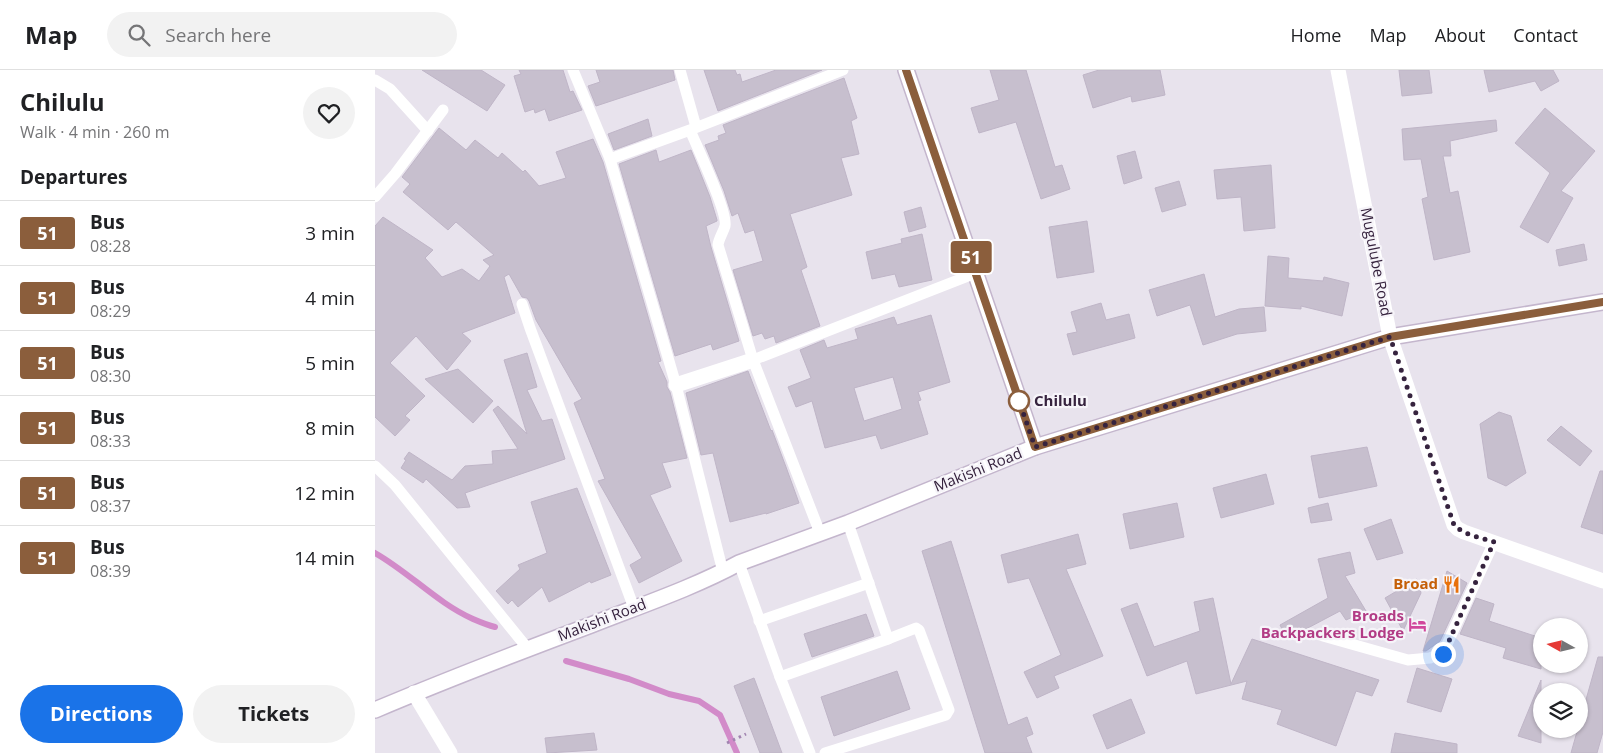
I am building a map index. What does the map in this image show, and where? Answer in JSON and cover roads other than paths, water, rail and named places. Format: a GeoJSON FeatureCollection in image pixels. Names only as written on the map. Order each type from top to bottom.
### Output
{"type":"FeatureCollection","features":[{"type":"Feature","properties":{"kind":"main road"},"geometry":{"type":"LineString","coordinates":[[906,70],[1035,447]]}},
{"type":"Feature","properties":{"kind":"main road","name":"Mugulube Road"},"geometry":{"type":"LineString","coordinates":[[1338,70],[1390,337],[1454,525],[1464,532],[1603,581]]}},
{"type":"Feature","properties":{"kind":"main road","name":"Makishi Road"},"geometry":{"type":"LineString","coordinates":[[375,710],[1035,447],[1390,337],[1603,302]]}},
{"type":"Feature","properties":{"kind":"main road"},"geometry":{"type":"LineString","coordinates":[[677,385],[753,360]]}},
{"type":"Feature","properties":{"kind":"main road"},"geometry":{"type":"LineString","coordinates":[[414,693],[449,753]]}},
{"type":"Feature","properties":{"kind":"lane"},"geometry":{"type":"LineString","coordinates":[[573,70],[610,159],[677,385],[723,572]]}},
{"type":"Feature","properties":{"kind":"lane"},"geometry":{"type":"LineString","coordinates":[[680,70],[693,128],[722,208],[725,225],[718,245],[753,360],[820,533]]}},
{"type":"Feature","properties":{"kind":"lane"},"geometry":{"type":"LineString","coordinates":[[610,159],[843,70]]}},
{"type":"Feature","properties":{"kind":"lane"},"geometry":{"type":"LineString","coordinates":[[375,80],[390,89],[428,130]]}},
{"type":"Feature","properties":{"kind":"lane"},"geometry":{"type":"LineString","coordinates":[[375,197],[395,174],[443,110]]}},
{"type":"Feature","properties":{"kind":"lane"},"geometry":{"type":"LineString","coordinates":[[753,360],[976,273]]}},
{"type":"Feature","properties":{"kind":"lane"},"geometry":{"type":"LineString","coordinates":[[522,304],[634,608]]}},
{"type":"Feature","properties":{"kind":"lane"},"geometry":{"type":"LineString","coordinates":[[375,466],[395,485],[528,649]]}},
{"type":"Feature","properties":{"kind":"lane"},"geometry":{"type":"LineString","coordinates":[[848,523],[888,639]]}},
{"type":"Feature","properties":{"kind":"lane"},"geometry":{"type":"LineString","coordinates":[[1323,636],[1408,660],[1430,658],[1443,654],[1494,542]]}},
{"type":"Feature","properties":{"kind":"lane"},"geometry":{"type":"LineString","coordinates":[[739,564],[779,677],[810,753]]}},
{"type":"Feature","properties":{"kind":"lane"},"geometry":{"type":"LineString","coordinates":[[759,621],[869,583]]}},
{"type":"Feature","properties":{"kind":"lane"},"geometry":{"type":"LineString","coordinates":[[779,677],[916,628],[919,630],[948,708],[947,715],[825,753]]}},
{"type":"Feature","properties":{"kind":"waterway"},"geometry":{"type":"LineString","coordinates":[[375,553],[400,569],[447,605],[473,619],[495,627]]}},
{"type":"Feature","properties":{"kind":"waterway"},"geometry":{"type":"LineString","coordinates":[[566,661],[629,679],[669,694],[699,701],[720,715],[737,753]]}},
{"type":"Feature","properties":{"kind":"place","name":"Chilulu"},"geometry":{"type":"Point","coordinates":[1019,401]}},
{"type":"Feature","properties":{"kind":"place","name":"Broad"},"geometry":{"type":"Point","coordinates":[1452,584]}},
{"type":"Feature","properties":{"kind":"place","name":"Broads Backpackers Lodge"},"geometry":{"type":"Point","coordinates":[1418,625]}}]}
